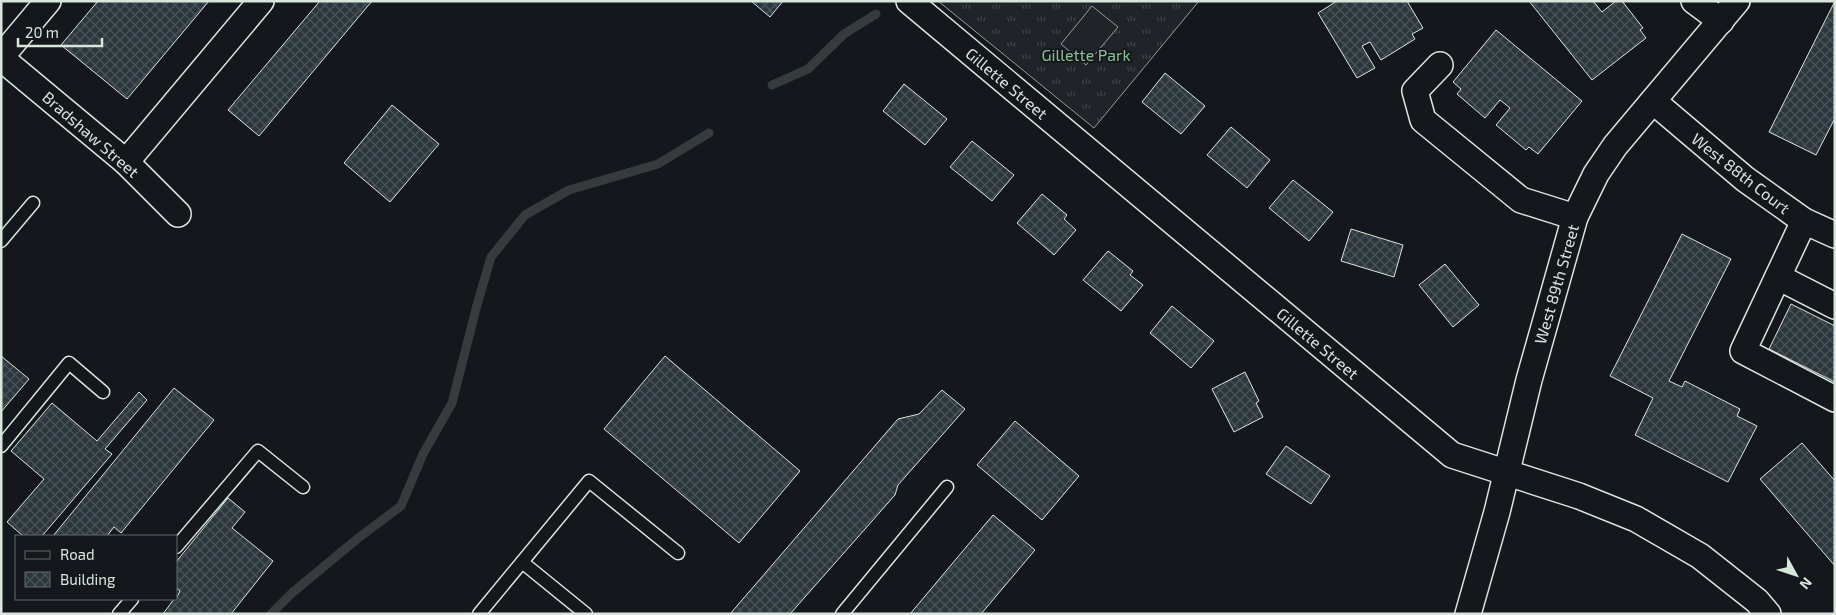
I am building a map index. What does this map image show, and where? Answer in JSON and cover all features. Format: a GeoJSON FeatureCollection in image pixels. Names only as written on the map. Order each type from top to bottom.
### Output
{"type":"FeatureCollection","features":[{"type":"Feature","properties":{"kind":"street"},"geometry":{"type":"LineString","coordinates":[[1,58],[48,1]]}},
{"type":"Feature","properties":{"kind":"street"},"geometry":{"type":"LineString","coordinates":[[126,162],[261,1]]}},
{"type":"Feature","properties":{"kind":"street"},"geometry":{"type":"LineString","coordinates":[[1694,1],[1721,21]]}},
{"type":"Feature","properties":{"kind":"street","name":"West 89th Street"},"geometry":{"type":"LineString","coordinates":[[1468,614],[1495,521],[1529,380],[1575,217],[1596,174],[1615,146],[1737,1]]}},
{"type":"Feature","properties":{"kind":"street","name":"Gillette Street"},"geometry":{"type":"LineString","coordinates":[[917,8],[1452,455],[1579,496],[1636,519],[1700,556],[1757,601],[1768,614]]}},
{"type":"Feature","properties":{"kind":"street","name":"Bradshaw Street"},"geometry":{"type":"LineString","coordinates":[[1,58],[126,162],[178,214]]}},
{"type":"Feature","properties":{"kind":"street"},"geometry":{"type":"LineString","coordinates":[[1440,65],[1415,91],[1423,120],[1521,200],[1575,217]]}},
{"type":"Feature","properties":{"kind":"street","name":"West 88th Court"},"geometry":{"type":"LineString","coordinates":[[1654,101],[1745,179],[1804,221],[1835,235]]}},
{"type":"Feature","properties":{"kind":"street"},"geometry":{"type":"LineString","coordinates":[[1804,221],[1743,350],[1835,399]]}},
{"type":"Feature","properties":{"kind":"street"},"geometry":{"type":"LineString","coordinates":[[1778,277],[1835,306]]}},
{"type":"Feature","properties":{"kind":"lane"},"geometry":{"type":"LineString","coordinates":[[1,241],[33,204]]}},
{"type":"Feature","properties":{"kind":"lane"},"geometry":{"type":"LineString","coordinates":[[1,446],[69,363],[103,392]]}},
{"type":"Feature","properties":{"kind":"lane"},"geometry":{"type":"LineString","coordinates":[[178,545],[258,451],[303,488]]}},
{"type":"Feature","properties":{"kind":"lane"},"geometry":{"type":"LineString","coordinates":[[485,612],[522,562],[589,481],[678,553]]}},
{"type":"Feature","properties":{"kind":"lane"},"geometry":{"type":"LineString","coordinates":[[842,614],[947,487]]}},
{"type":"Feature","properties":{"kind":"lane"},"geometry":{"type":"LineString","coordinates":[[522,562],[586,614]]}},
{"type":"Feature","properties":{"kind":"lane"},"geometry":{"type":"LineString","coordinates":[[119,614],[131,600]]}},
{"type":"Feature","properties":{"kind":"green space","name":"Gillette Park"},"geometry":{"type":"Polygon","coordinates":[[[938,1],[1199,1],[1094,128],[938,1]]]}},
{"type":"Feature","properties":{"kind":"green space"},"geometry":{"type":"Polygon","coordinates":[[[1092,6],[1118,27],[1086,65],[1061,44],[1092,6]]]}},
{"type":"Feature","properties":{"kind":"building"},"geometry":{"type":"Polygon","coordinates":[[[98,1],[209,1],[127,99],[61,45],[98,1]]]}},
{"type":"Feature","properties":{"kind":"building"},"geometry":{"type":"Polygon","coordinates":[[[320,1],[372,1],[259,136],[228,110],[320,1]]]}},
{"type":"Feature","properties":{"kind":"building"},"geometry":{"type":"Polygon","coordinates":[[[751,1],[783,1],[770,17],[751,1]]]}},
{"type":"Feature","properties":{"kind":"building"},"geometry":{"type":"Polygon","coordinates":[[[1337,1],[1407,1],[1423,28],[1412,34],[1415,39],[1381,60],[1370,42],[1362,46],[1375,68],[1357,78],[1318,13],[1337,1]]]}},
{"type":"Feature","properties":{"kind":"building"},"geometry":{"type":"Polygon","coordinates":[[[1529,1],[1593,1],[1602,12],[1616,1],[1622,1],[1643,28],[1640,30],[1646,38],[1592,80],[1529,1]]]}},
{"type":"Feature","properties":{"kind":"building"},"geometry":{"type":"Polygon","coordinates":[[[1835,1],[1835,118],[1816,155],[1769,132],[1835,1]]]}},
{"type":"Feature","properties":{"kind":"building"},"geometry":{"type":"Polygon","coordinates":[[[1496,30],[1582,101],[1538,154],[1529,147],[1526,150],[1496,125],[1510,108],[1500,100],[1485,118],[1457,94],[1461,89],[1453,82],[1496,30]]]}},
{"type":"Feature","properties":{"kind":"building"},"geometry":{"type":"Polygon","coordinates":[[[1165,73],[1205,106],[1181,134],[1142,102],[1165,73]]]}},
{"type":"Feature","properties":{"kind":"building"},"geometry":{"type":"Polygon","coordinates":[[[904,84],[947,119],[925,145],[883,111],[904,84]]]}},
{"type":"Feature","properties":{"kind":"building"},"geometry":{"type":"Polygon","coordinates":[[[392,105],[439,144],[390,202],[344,163],[392,105]]]}},
{"type":"Feature","properties":{"kind":"building"},"geometry":{"type":"Polygon","coordinates":[[[1231,127],[1270,160],[1247,188],[1207,155],[1231,127]]]}},
{"type":"Feature","properties":{"kind":"building"},"geometry":{"type":"Polygon","coordinates":[[[972,141],[1014,175],[992,201],[950,167],[972,141]]]}},
{"type":"Feature","properties":{"kind":"building"},"geometry":{"type":"Polygon","coordinates":[[[1293,180],[1333,212],[1309,241],[1269,208],[1293,180]]]}},
{"type":"Feature","properties":{"kind":"building"},"geometry":{"type":"Polygon","coordinates":[[[1042,194],[1067,215],[1064,219],[1076,230],[1054,255],[1017,223],[1042,194]]]}},
{"type":"Feature","properties":{"kind":"building"},"geometry":{"type":"Polygon","coordinates":[[[1351,229],[1403,245],[1394,277],[1341,261],[1351,229]]]}},
{"type":"Feature","properties":{"kind":"building"},"geometry":{"type":"Polygon","coordinates":[[[1682,234],[1731,259],[1669,381],[1682,387],[1685,381],[1740,409],[1737,416],[1757,426],[1728,482],[1635,435],[1653,398],[1610,376],[1682,234]]]}},
{"type":"Feature","properties":{"kind":"building"},"geometry":{"type":"Polygon","coordinates":[[[1108,251],[1133,271],[1130,275],[1143,285],[1121,311],[1083,280],[1108,251]]]}},
{"type":"Feature","properties":{"kind":"building"},"geometry":{"type":"Polygon","coordinates":[[[1445,264],[1479,305],[1453,327],[1419,285],[1445,264]]]}},
{"type":"Feature","properties":{"kind":"building"},"geometry":{"type":"Polygon","coordinates":[[[1791,304],[1835,326],[1835,382],[1769,349],[1791,304]]]}},
{"type":"Feature","properties":{"kind":"building"},"geometry":{"type":"Polygon","coordinates":[[[1172,306],[1214,341],[1191,368],[1150,333],[1172,306]]]}},
{"type":"Feature","properties":{"kind":"building"},"geometry":{"type":"Polygon","coordinates":[[[1,356],[29,379],[1,412],[1,356]]]}},
{"type":"Feature","properties":{"kind":"building"},"geometry":{"type":"Polygon","coordinates":[[[665,356],[800,471],[739,543],[604,429],[665,356]]]}},
{"type":"Feature","properties":{"kind":"building"},"geometry":{"type":"Polygon","coordinates":[[[1245,372],[1259,401],[1256,403],[1263,417],[1234,432],[1212,389],[1245,372]]]}},
{"type":"Feature","properties":{"kind":"building"},"geometry":{"type":"Polygon","coordinates":[[[174,388],[214,420],[121,533],[114,527],[108,535],[54,535],[174,388]]]}},
{"type":"Feature","properties":{"kind":"building"},"geometry":{"type":"Polygon","coordinates":[[[942,390],[965,409],[898,485],[895,495],[790,614],[730,614],[898,419],[919,414],[942,390]]]}},
{"type":"Feature","properties":{"kind":"building"},"geometry":{"type":"Polygon","coordinates":[[[139,392],[147,400],[105,449],[112,454],[43,535],[22,535],[7,522],[44,479],[11,451],[52,403],[97,441],[139,392]]]}},
{"type":"Feature","properties":{"kind":"building"},"geometry":{"type":"Polygon","coordinates":[[[1015,421],[1079,476],[1042,520],[977,465],[1015,421]]]}},
{"type":"Feature","properties":{"kind":"building"},"geometry":{"type":"Polygon","coordinates":[[[1802,443],[1835,481],[1835,566],[1760,479],[1802,443]]]}},
{"type":"Feature","properties":{"kind":"building"},"geometry":{"type":"Polygon","coordinates":[[[1286,446],[1330,476],[1311,504],[1266,474],[1286,446]]]}},
{"type":"Feature","properties":{"kind":"building"},"geometry":{"type":"Polygon","coordinates":[[[228,498],[245,512],[232,528],[273,561],[231,614],[163,614],[173,600],[178,600],[180,591],[178,590],[178,560],[228,498]]]}},
{"type":"Feature","properties":{"kind":"building"},"geometry":{"type":"Polygon","coordinates":[[[993,515],[1035,550],[981,614],[910,614],[993,515]]]}},
{"type":"Feature","properties":{"kind":"waterway"},"geometry":{"type":"LineString","coordinates":[[772,85],[808,69],[844,34],[876,14]]}},
{"type":"Feature","properties":{"kind":"waterway"},"geometry":{"type":"LineString","coordinates":[[271,614],[292,593],[357,539],[401,506],[423,454],[452,403],[491,257],[525,215],[569,190],[658,164],[709,133]]}}]}
